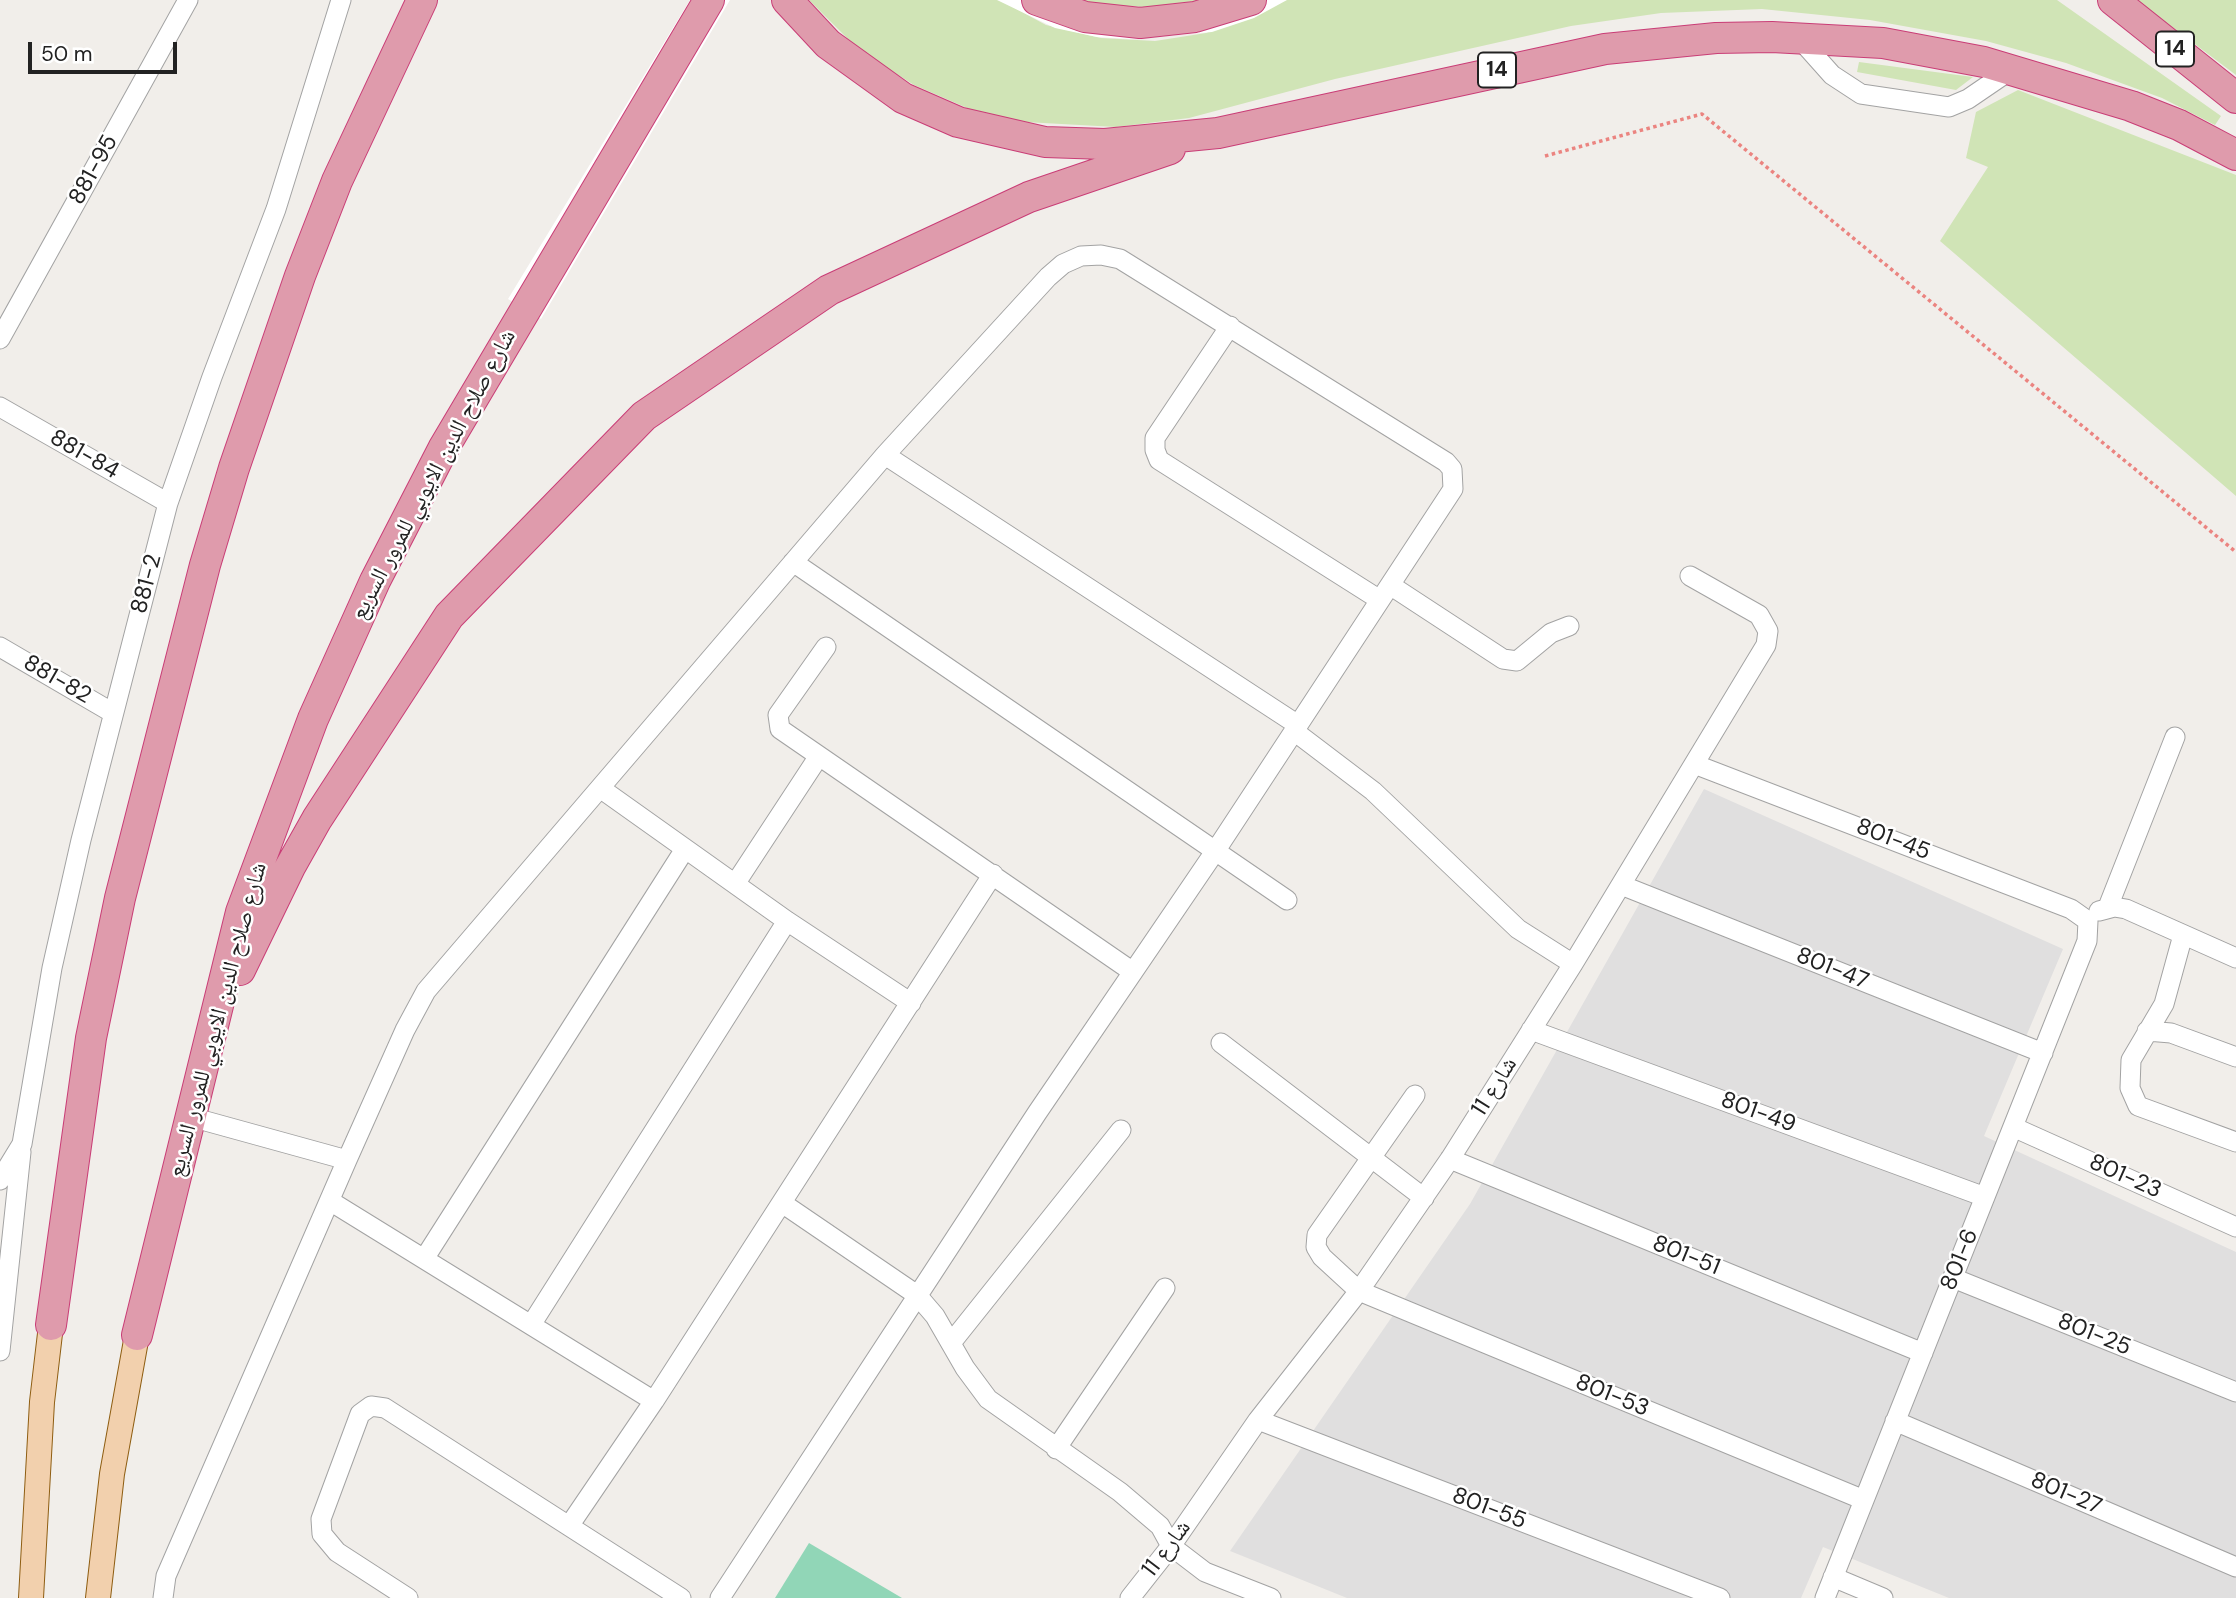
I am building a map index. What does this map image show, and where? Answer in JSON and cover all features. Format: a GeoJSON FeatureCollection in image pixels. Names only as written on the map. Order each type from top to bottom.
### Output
{"type":"FeatureCollection","features":[{"type":"Feature","properties":{"kind":"highway"},"geometry":{"type":"LineString","coordinates":[[51,1325],[91,1038],[120,898],[178,663],[246,432],[400,0]]}},
{"type":"Feature","properties":{"kind":"highway"},"geometry":{"type":"LineString","coordinates":[[337,181],[422,0]]}},
{"type":"Feature","properties":{"kind":"highway","name":"شارع صلاح الدين الايوبي للمرور السريع"},"geometry":{"type":"LineString","coordinates":[[137,1335],[242,912],[254,874],[338,661],[408,513],[524,308],[709,0]]}},
{"type":"Feature","properties":{"kind":"highway","name":"14"},"geometry":{"type":"LineString","coordinates":[[787,0],[828,44],[878,82],[930,111],[986,131],[1075,144],[1218,133],[1605,49],[1716,38],[1799,38],[1883,43],[2012,69],[2132,106],[2179,125],[2236,155]]}},
{"type":"Feature","properties":{"kind":"highway"},"geometry":{"type":"LineString","coordinates":[[1037,0],[1085,17],[1140,23],[1195,17],[1251,0]]}},
{"type":"Feature","properties":{"kind":"highway","name":"14"},"geometry":{"type":"LineString","coordinates":[[2113,0],[2236,97]]}},
{"type":"Feature","properties":{"kind":"highway"},"geometry":{"type":"LineString","coordinates":[[213,1027],[290,867],[317,818],[449,616],[644,416],[829,290],[1029,197],[1218,133]]}},
{"type":"Feature","properties":{"kind":"main road"},"geometry":{"type":"LineString","coordinates":[[31,1598],[42,1402],[51,1325]]}},
{"type":"Feature","properties":{"kind":"main road","name":"شارع صلاح الدين الايوبي للمرور السريع"},"geometry":{"type":"LineString","coordinates":[[97,1598],[112,1474],[137,1335]]}},
{"type":"Feature","properties":{"kind":"street","name":"881-95"},"geometry":{"type":"LineString","coordinates":[[0,339],[188,0]]}},
{"type":"Feature","properties":{"kind":"street","name":"881-2"},"geometry":{"type":"LineString","coordinates":[[0,1180],[22,1144],[52,968],[113,713],[168,503],[212,377],[276,209],[341,0]]}},
{"type":"Feature","properties":{"kind":"street"},"geometry":{"type":"LineString","coordinates":[[1799,38],[1832,75],[1861,94],[1949,107],[1968,99],[2012,69]]}},
{"type":"Feature","properties":{"kind":"street"},"geometry":{"type":"LineString","coordinates":[[163,1598],[166,1576],[347,1160],[410,1020],[426,991],[885,455],[1048,277],[1063,264],[1081,256],[1101,255],[1120,259],[1446,462],[1452,469],[1453,489],[917,1296],[720,1598]]}},
{"type":"Feature","properties":{"kind":"street"},"geometry":{"type":"LineString","coordinates":[[1230,326],[1155,438],[1154,450],[1159,460],[1503,659],[1517,661],[1551,633],[1569,626]]}},
{"type":"Feature","properties":{"kind":"street","name":"881-84"},"geometry":{"type":"LineString","coordinates":[[0,407],[168,503]]}},
{"type":"Feature","properties":{"kind":"street"},"geometry":{"type":"LineString","coordinates":[[885,455],[1296,728],[1373,791],[1518,929],[1573,964]]}},
{"type":"Feature","properties":{"kind":"street"},"geometry":{"type":"LineString","coordinates":[[793,562],[1287,900]]}},
{"type":"Feature","properties":{"kind":"street","name":"شارع 11"},"geometry":{"type":"LineString","coordinates":[[1130,1598],[1171,1546],[1258,1420],[1359,1291],[1450,1158],[1573,964],[1766,645],[1768,631],[1759,615],[1690,576]]}},
{"type":"Feature","properties":{"kind":"street"},"geometry":{"type":"LineString","coordinates":[[826,647],[777,720],[780,729],[1133,972]]}},
{"type":"Feature","properties":{"kind":"street","name":"881-82"},"geometry":{"type":"LineString","coordinates":[[0,648],[113,713]]}},
{"type":"Feature","properties":{"kind":"street"},"geometry":{"type":"LineString","coordinates":[[2088,921],[2108,907],[2175,737]]}},
{"type":"Feature","properties":{"kind":"street"},"geometry":{"type":"LineString","coordinates":[[735,884],[819,756]]}},
{"type":"Feature","properties":{"kind":"street","name":"801-45"},"geometry":{"type":"LineString","coordinates":[[1694,764],[2071,908],[2088,921]]}},
{"type":"Feature","properties":{"kind":"street"},"geometry":{"type":"LineString","coordinates":[[600,788],[787,921],[911,1003]]}},
{"type":"Feature","properties":{"kind":"street"},"geometry":{"type":"LineString","coordinates":[[424,1259],[685,849]]}},
{"type":"Feature","properties":{"kind":"street"},"geometry":{"type":"LineString","coordinates":[[569,1526],[654,1401],[993,874]]}},
{"type":"Feature","properties":{"kind":"street","name":"801-47"},"geometry":{"type":"LineString","coordinates":[[1621,885],[2043,1053]]}},
{"type":"Feature","properties":{"kind":"street"},"geometry":{"type":"LineString","coordinates":[[2108,907],[2126,909],[2236,958]]}},
{"type":"Feature","properties":{"kind":"street"},"geometry":{"type":"LineString","coordinates":[[531,1325],[787,921]]}},
{"type":"Feature","properties":{"kind":"street","name":"801-6"},"geometry":{"type":"LineString","coordinates":[[1825,1598],[2087,941],[2088,921]]}},
{"type":"Feature","properties":{"kind":"street"},"geometry":{"type":"LineString","coordinates":[[2183,935],[2164,1004],[2131,1060],[2130,1087],[2138,1106],[2236,1142]]}},
{"type":"Feature","properties":{"kind":"street","name":"801-49"},"geometry":{"type":"LineString","coordinates":[[1531,1030],[1985,1197]]}},
{"type":"Feature","properties":{"kind":"street"},"geometry":{"type":"LineString","coordinates":[[2147,1031],[2171,1033],[2236,1057]]}},
{"type":"Feature","properties":{"kind":"street"},"geometry":{"type":"LineString","coordinates":[[1221,1043],[1423,1198]]}},
{"type":"Feature","properties":{"kind":"street"},"geometry":{"type":"LineString","coordinates":[[1359,1291],[1322,1257],[1316,1247],[1317,1235],[1415,1095]]}},
{"type":"Feature","properties":{"kind":"street"},"geometry":{"type":"LineString","coordinates":[[191,1117],[347,1160]]}},
{"type":"Feature","properties":{"kind":"street","name":"801-23"},"geometry":{"type":"LineString","coordinates":[[2013,1127],[2236,1227]]}},
{"type":"Feature","properties":{"kind":"street"},"geometry":{"type":"LineString","coordinates":[[951,1343],[1121,1130]]}},
{"type":"Feature","properties":{"kind":"street"},"geometry":{"type":"LineString","coordinates":[[0,1350],[22,1144]]}},
{"type":"Feature","properties":{"kind":"street","name":"801-51"},"geometry":{"type":"LineString","coordinates":[[1450,1158],[1923,1353]]}},
{"type":"Feature","properties":{"kind":"street"},"geometry":{"type":"LineString","coordinates":[[330,1202],[654,1401]]}},
{"type":"Feature","properties":{"kind":"street"},"geometry":{"type":"LineString","coordinates":[[782,1203],[917,1296],[988,1399],[1120,1492],[1160,1526],[1171,1546],[1205,1572],[1271,1598]]}},
{"type":"Feature","properties":{"kind":"street","name":"801-25"},"geometry":{"type":"LineString","coordinates":[[1953,1278],[2236,1392]]}},
{"type":"Feature","properties":{"kind":"street"},"geometry":{"type":"LineString","coordinates":[[1056,1449],[1164,1288]]}},
{"type":"Feature","properties":{"kind":"street","name":"801-53"},"geometry":{"type":"LineString","coordinates":[[1359,1291],[1864,1500]]}},
{"type":"Feature","properties":{"kind":"street"},"geometry":{"type":"LineString","coordinates":[[408,1598],[337,1552],[323,1535],[321,1519],[359,1414],[365,1409],[386,1408],[681,1598]]}},
{"type":"Feature","properties":{"kind":"street","name":"801-55"},"geometry":{"type":"LineString","coordinates":[[1258,1420],[1720,1598]]}},
{"type":"Feature","properties":{"kind":"street","name":"801-27"},"geometry":{"type":"LineString","coordinates":[[1895,1421],[2236,1567]]}},
{"type":"Feature","properties":{"kind":"street"},"geometry":{"type":"LineString","coordinates":[[1833,1577],[1883,1598]]}},
{"type":"Feature","properties":{"kind":"path"},"geometry":{"type":"LineString","coordinates":[[1545,156],[1702,114],[2236,552]]}},
{"type":"Feature","properties":{"kind":"shaded area"},"geometry":{"type":"Polygon","coordinates":[[[1704,789],[2063,949],[1984,1136],[2236,1252],[2236,1598],[1949,1598],[1823,1547],[1801,1598],[1347,1598],[1230,1551],[1470,1204],[1704,789]]]}},
{"type":"Feature","properties":{"kind":"green space"},"geometry":{"type":"Polygon","coordinates":[[[809,0],[1000,0],[1046,25],[1101,38],[1155,41],[1206,33],[1286,0],[2057,0],[2221,116],[2215,125],[2162,98],[2066,63],[1986,41],[1870,20],[1762,9],[1661,13],[1571,26],[1335,79],[1189,118],[1116,127],[1025,122],[974,111],[914,85],[859,50],[809,0]]]}},
{"type":"Feature","properties":{"kind":"green space"},"geometry":{"type":"Polygon","coordinates":[[[1077,0],[1203,0],[1148,7],[1093,5],[1077,0]]]}},
{"type":"Feature","properties":{"kind":"green space"},"geometry":{"type":"Polygon","coordinates":[[[2136,0],[2236,0],[2236,75],[2136,0]]]}},
{"type":"Feature","properties":{"kind":"green space"},"geometry":{"type":"Polygon","coordinates":[[[1859,62],[1973,77],[1956,90],[1857,72],[1859,62]]]}},
{"type":"Feature","properties":{"kind":"green space"},"geometry":{"type":"Polygon","coordinates":[[[2018,90],[2236,175],[2236,496],[1940,241],[1988,167],[1966,158],[1976,112],[2018,90]]]}},
{"type":"Feature","properties":{"kind":"green space"},"geometry":{"type":"Polygon","coordinates":[[[809,1543],[902,1598],[775,1598],[809,1543]]]}},
{"type":"Feature","properties":{"kind":"pier"},"geometry":{"type":"Polygon","coordinates":[[[690,0],[730,0],[541,319],[508,299],[690,0]]]}},
{"type":"Feature","properties":{"kind":"pier"},"geometry":{"type":"Polygon","coordinates":[[[997,0],[1068,0],[1152,10],[1211,0],[1287,0],[1254,18],[1212,32],[1133,39],[1097,37],[1055,28],[997,0]]]}}]}
